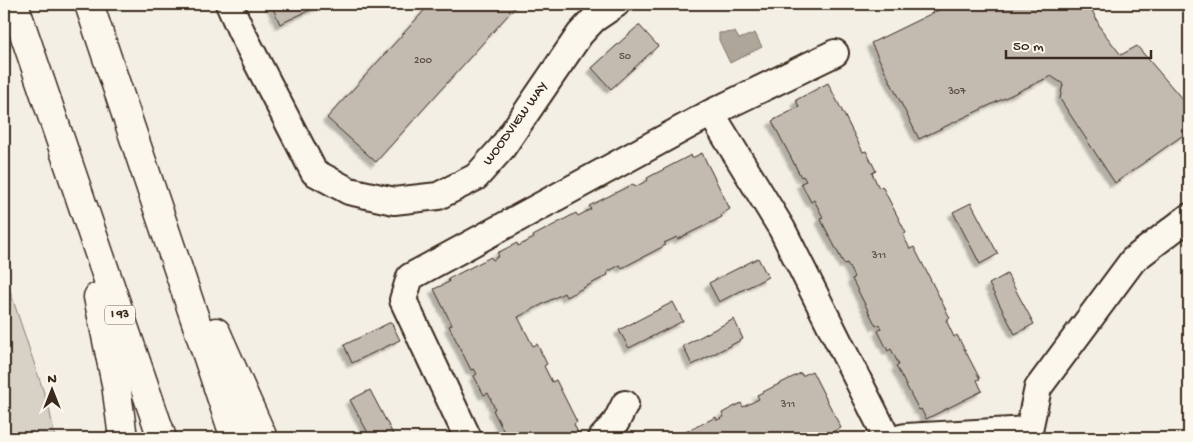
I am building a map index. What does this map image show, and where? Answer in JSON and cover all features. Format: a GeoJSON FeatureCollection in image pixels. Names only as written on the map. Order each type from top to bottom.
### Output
{"type":"FeatureCollection","features":[{"type":"Feature","properties":{"kind":"highway","name":"I 93"},"geometry":{"type":"LineString","coordinates":[[14,4],[162,438]]}},
{"type":"Feature","properties":{"kind":"highway"},"geometry":{"type":"LineString","coordinates":[[89,4],[235,438]]}},
{"type":"Feature","properties":{"kind":"highway"},"geometry":{"type":"LineString","coordinates":[[78,192],[116,384],[123,438]]}},
{"type":"Feature","properties":{"kind":"highway"},"geometry":{"type":"LineString","coordinates":[[163,225],[216,331],[263,438]]}},
{"type":"Feature","properties":{"kind":"lane","name":"WOODVIEW WAY"},"geometry":{"type":"LineString","coordinates":[[230,4],[241,31],[314,172],[349,191],[394,201],[438,196],[476,177],[502,148],[580,34],[594,19],[616,4]]}},
{"type":"Feature","properties":{"kind":"lane"},"geometry":{"type":"LineString","coordinates":[[468,438],[404,300],[410,277],[711,113],[834,53]]}},
{"type":"Feature","properties":{"kind":"lane"},"geometry":{"type":"LineString","coordinates":[[711,113],[782,229],[887,438]]}},
{"type":"Feature","properties":{"kind":"lane"},"geometry":{"type":"LineString","coordinates":[[901,438],[1030,434],[1038,388],[1133,260],[1189,216]]}},
{"type":"Feature","properties":{"kind":"lane"},"geometry":{"type":"LineString","coordinates":[[602,438],[616,422],[625,404]]}},
{"type":"Feature","properties":{"kind":"shaded area"},"geometry":{"type":"Polygon","coordinates":[[[735,32],[739,39],[755,33],[762,47],[730,63],[719,40],[719,33],[735,32]]]}},
{"type":"Feature","properties":{"kind":"shaded area"},"geometry":{"type":"Polygon","coordinates":[[[4,273],[49,408],[55,438],[4,438],[4,273]]]}},
{"type":"Feature","properties":{"kind":"building"},"geometry":{"type":"Polygon","coordinates":[[[271,4],[323,4],[280,24],[271,4]]]}},
{"type":"Feature","properties":{"kind":"building"},"geometry":{"type":"Polygon","coordinates":[[[430,4],[518,4],[376,162],[327,118],[430,4]]]}},
{"type":"Feature","properties":{"kind":"building"},"geometry":{"type":"Polygon","coordinates":[[[951,4],[1089,4],[1101,29],[1121,55],[1137,46],[1189,107],[1189,131],[1115,183],[1060,99],[1063,84],[1051,76],[919,139],[871,43],[951,4]]]}},
{"type":"Feature","properties":{"kind":"building"},"geometry":{"type":"Polygon","coordinates":[[[639,25],[658,46],[611,89],[592,68],[639,25]]]}},
{"type":"Feature","properties":{"kind":"building"},"geometry":{"type":"Polygon","coordinates":[[[828,83],[863,152],[866,151],[876,171],[872,173],[879,188],[882,186],[906,233],[903,235],[910,249],[914,247],[950,318],[946,320],[954,337],[957,335],[980,379],[977,380],[982,391],[926,419],[921,409],[919,410],[896,366],[899,365],[891,349],[888,351],[878,331],[881,329],[879,324],[876,326],[852,279],[854,277],[847,263],[844,264],[820,218],[823,217],[814,200],[811,202],[801,183],[806,181],[803,176],[801,177],[772,121],[799,107],[796,100],[828,83]]]}},
{"type":"Feature","properties":{"kind":"building"},"geometry":{"type":"Polygon","coordinates":[[[702,153],[730,209],[721,215],[722,217],[678,239],[677,237],[664,243],[666,245],[622,268],[620,265],[607,272],[608,275],[566,297],[564,293],[518,317],[533,346],[537,344],[547,364],[544,366],[552,382],[556,380],[577,422],[574,424],[579,435],[572,438],[507,438],[493,410],[495,409],[488,393],[484,395],[474,376],[477,374],[474,369],[471,370],[449,326],[452,325],[434,289],[449,282],[448,279],[491,257],[493,260],[499,256],[497,253],[517,243],[518,246],[534,238],[533,236],[576,213],[578,216],[591,209],[589,206],[633,184],[635,187],[648,180],[647,178],[691,155],[692,158],[702,153]]]}},
{"type":"Feature","properties":{"kind":"building"},"geometry":{"type":"Polygon","coordinates":[[[971,203],[998,254],[980,264],[953,212],[971,203]]]}},
{"type":"Feature","properties":{"kind":"building"},"geometry":{"type":"Polygon","coordinates":[[[758,258],[768,277],[719,302],[709,283],[758,258]]]}},
{"type":"Feature","properties":{"kind":"building"},"geometry":{"type":"Polygon","coordinates":[[[1007,274],[1034,324],[1015,334],[989,284],[1007,274]]]}},
{"type":"Feature","properties":{"kind":"building"},"geometry":{"type":"Polygon","coordinates":[[[673,302],[683,321],[629,348],[619,330],[673,302]]]}},
{"type":"Feature","properties":{"kind":"building"},"geometry":{"type":"Polygon","coordinates":[[[734,319],[743,339],[692,365],[683,346],[734,319]]]}},
{"type":"Feature","properties":{"kind":"building"},"geometry":{"type":"Polygon","coordinates":[[[391,322],[400,340],[352,363],[344,345],[391,322]]]}},
{"type":"Feature","properties":{"kind":"building"},"geometry":{"type":"Polygon","coordinates":[[[812,371],[841,428],[832,432],[833,435],[826,438],[673,438],[716,417],[717,420],[724,417],[722,413],[741,403],[743,407],[759,399],[757,395],[801,373],[802,376],[812,371]]]}},
{"type":"Feature","properties":{"kind":"building"},"geometry":{"type":"Polygon","coordinates":[[[370,390],[394,436],[389,438],[371,438],[350,400],[370,390]]]}}]}
